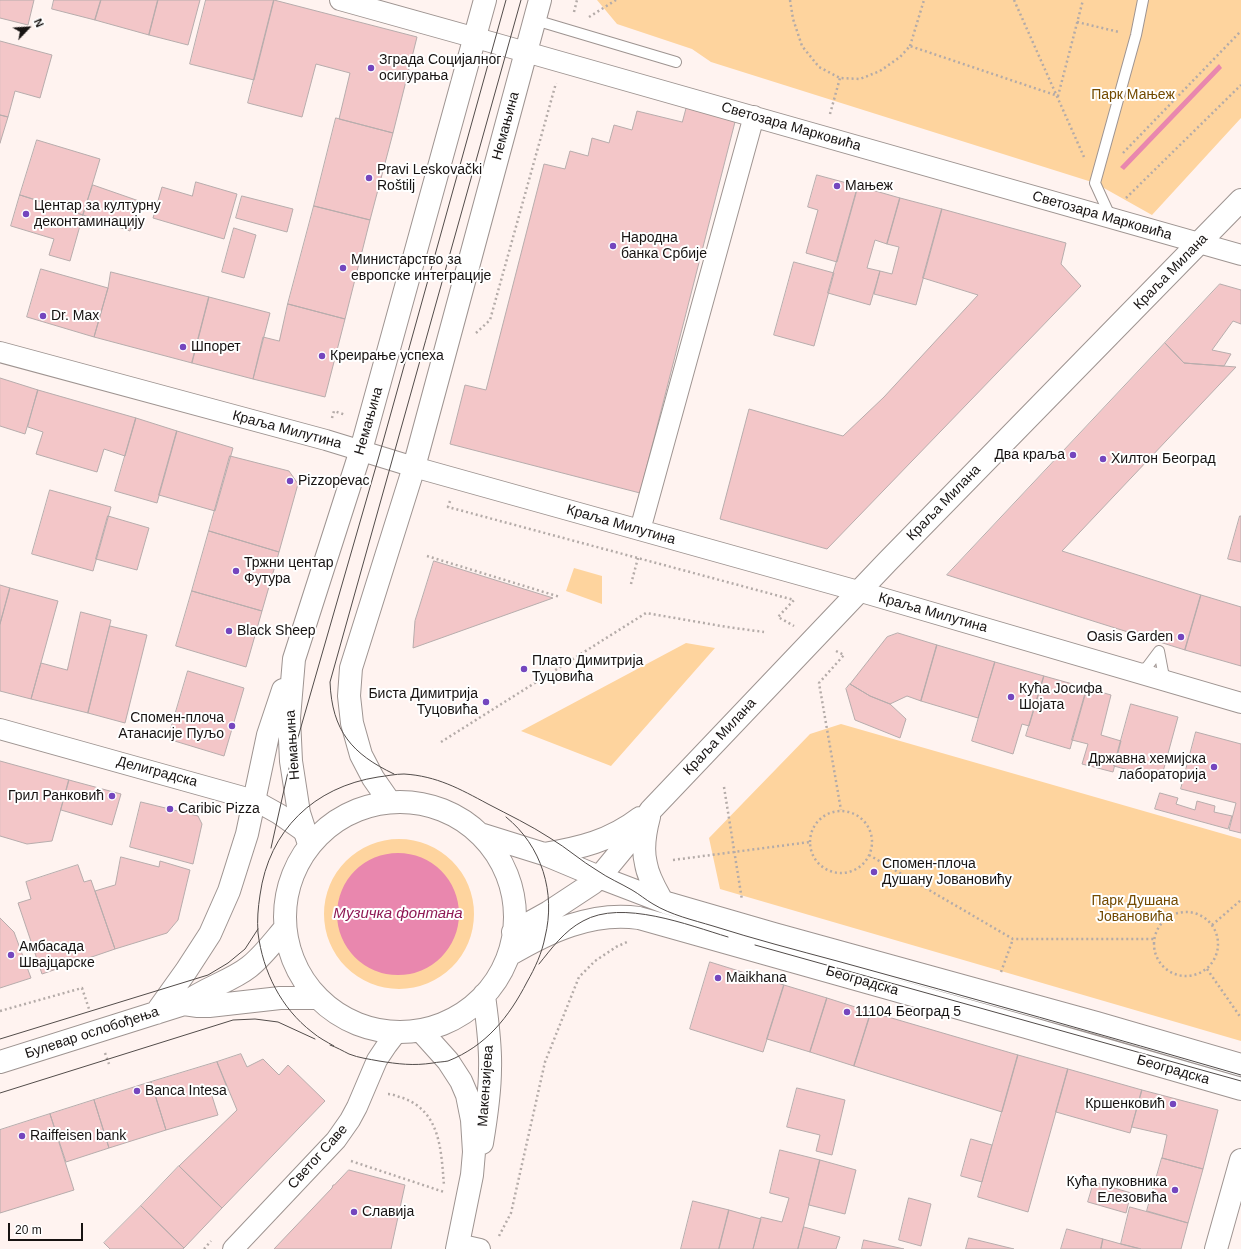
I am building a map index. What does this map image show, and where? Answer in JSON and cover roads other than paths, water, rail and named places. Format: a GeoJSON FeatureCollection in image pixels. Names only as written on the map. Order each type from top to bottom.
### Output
{"type":"FeatureCollection","features":[{"type":"Feature","properties":{"kind":"main road","name":"Немањина"},"geometry":{"type":"LineString","coordinates":[[308,839],[299,813],[291,761],[289,718],[294,659],[360,450],[485,0]]}},
{"type":"Feature","properties":{"kind":"main road","name":"Немањина"},"geometry":{"type":"LineString","coordinates":[[389,801],[373,778],[361,755],[352,723],[349,696],[351,668],[414,467],[537,10]]}},
{"type":"Feature","properties":{"kind":"main road","name":"Краља Милана"},"geometry":{"type":"LineString","coordinates":[[480,834],[544,854],[599,841],[628,827],[650,810],[858,591],[1241,200]]}},
{"type":"Feature","properties":{"kind":"main road"},"geometry":{"type":"LineString","coordinates":[[156,1013],[210,934],[229,891],[247,834],[268,735],[294,659]]}},
{"type":"Feature","properties":{"kind":"main road"},"geometry":{"type":"LineString","coordinates":[[389,801],[414,802],[438,808],[460,818],[480,834],[494,851],[505,871],[510,882],[514,905],[514,932],[509,955],[494,983],[484,995],[473,1006],[451,1020],[421,1031],[397,1032],[375,1029],[354,1022],[335,1012],[318,998],[304,980],[293,961],[286,939],[284,915],[287,890],[308,839],[353,810],[389,801]]}},
{"type":"Feature","properties":{"kind":"main road","name":"Краља Милана"},"geometry":{"type":"LineString","coordinates":[[514,932],[584,890],[599,877],[630,840],[650,810]]}},
{"type":"Feature","properties":{"kind":"main road"},"geometry":{"type":"LineString","coordinates":[[650,810],[646,826],[644,846],[646,864],[651,879],[662,901]]}},
{"type":"Feature","properties":{"kind":"main road","name":"Београдска"},"geometry":{"type":"LineString","coordinates":[[544,854],[662,901],[752,928],[1097,1023],[1241,1065]]}},
{"type":"Feature","properties":{"kind":"main road","name":"Београдска"},"geometry":{"type":"LineString","coordinates":[[509,955],[540,938],[582,921],[611,916],[639,918],[1026,1027],[1241,1090]]}},
{"type":"Feature","properties":{"kind":"main road","name":"Булевар ослобођења"},"geometry":{"type":"LineString","coordinates":[[0,1062],[184,1004],[194,996],[226,981],[249,967],[285,928]]}},
{"type":"Feature","properties":{"kind":"main road","name":"Макензијева"},"geometry":{"type":"LineString","coordinates":[[472,1175],[481,1148],[487,1110],[490,1070],[489,1035],[484,995]]}},
{"type":"Feature","properties":{"kind":"main road","name":"Булевар ослобођења"},"geometry":{"type":"LineString","coordinates":[[184,1004],[209,1006],[280,998],[318,998]]}},
{"type":"Feature","properties":{"kind":"main road","name":"Макензијева"},"geometry":{"type":"LineString","coordinates":[[421,1031],[448,1061],[461,1081],[467,1095],[472,1120],[474,1152],[472,1175],[458,1247]]}},
{"type":"Feature","properties":{"kind":"main road"},"geometry":{"type":"LineString","coordinates":[[1216,1249],[1241,1160]]}},
{"type":"Feature","properties":{"kind":"street","name":"Светозара Марковића"},"geometry":{"type":"LineString","coordinates":[[340,0],[1241,255]]}},
{"type":"Feature","properties":{"kind":"street"},"geometry":{"type":"LineString","coordinates":[[640,530],[754,116]]}},
{"type":"Feature","properties":{"kind":"street","name":"Краља Милутина"},"geometry":{"type":"LineString","coordinates":[[0,352],[360,450],[414,467],[858,591],[1241,703]]}},
{"type":"Feature","properties":{"kind":"street","name":"Делиградска"},"geometry":{"type":"LineString","coordinates":[[0,729],[254,800],[279,814],[308,839]]}},
{"type":"Feature","properties":{"kind":"street","name":"Светог Саве"},"geometry":{"type":"LineString","coordinates":[[233,1249],[336,1140],[358,1107],[377,1060],[397,1032]]}},
{"type":"Feature","properties":{"kind":"street"},"geometry":{"type":"LineString","coordinates":[[458,1247],[480,1249]]}},
{"type":"Feature","properties":{"kind":"lane"},"geometry":{"type":"LineString","coordinates":[[1111,218],[1095,183],[1136,35],[1143,0]]}},
{"type":"Feature","properties":{"kind":"lane"},"geometry":{"type":"LineString","coordinates":[[537,10],[568,30],[676,62]]}},
{"type":"Feature","properties":{"kind":"lane"},"geometry":{"type":"LineString","coordinates":[[1135,672],[1147,667],[1160,646],[1163,672],[1169,682]]}},
{"type":"Feature","properties":{"kind":"water"},"geometry":{"type":"Polygon","coordinates":[[[1219,64],[1222,68],[1124,170],[1120,167],[1219,64]]]}},
{"type":"Feature","properties":{"kind":"water","name":"Музичка фонтана"},"geometry":{"type":"Polygon","coordinates":[[[398,853],[410,854],[421,858],[432,863],[441,871],[449,880],[454,891],[458,902],[458,926],[454,937],[449,948],[441,957],[432,965],[421,970],[410,974],[398,975],[386,974],[375,970],[364,965],[355,957],[347,948],[342,937],[338,926],[337,914],[338,902],[342,891],[347,880],[355,871],[364,863],[375,858],[386,854],[398,853]]]}},
{"type":"Feature","properties":{"kind":"tram line"},"geometry":{"type":"LineString","coordinates":[[271,848],[288,772],[379,456],[506,0]]}},
{"type":"Feature","properties":{"kind":"tram line"},"geometry":{"type":"LineString","coordinates":[[394,774],[367,758],[347,739],[335,714],[330,682],[521,0]]}},
{"type":"Feature","properties":{"kind":"tram line"},"geometry":{"type":"LineString","coordinates":[[334,1046],[315,1034],[291,1012],[275,988],[269,975],[260,947],[258,933],[259,900],[265,872],[273,851],[284,832],[298,815],[315,802],[334,791],[355,782],[378,777],[404,774],[438,780],[468,793],[535,829],[602,874],[632,890],[660,908],[675,914],[759,940],[989,1003],[1241,1075]]}},
{"type":"Feature","properties":{"kind":"tram line"},"geometry":{"type":"LineString","coordinates":[[330,1045],[349,1054],[399,1064],[426,1064],[448,1061],[462,1055],[485,1039],[504,1018],[520,995],[540,955],[544,943],[549,904],[547,887],[537,856],[529,842],[506,817]]}},
{"type":"Feature","properties":{"kind":"tram line"},"geometry":{"type":"LineString","coordinates":[[539,964],[559,940],[576,925],[599,915],[635,913],[655,916],[728,937]]}},
{"type":"Feature","properties":{"kind":"tram line"},"geometry":{"type":"LineString","coordinates":[[0,1039],[208,975],[228,963],[245,949],[258,929]]}},
{"type":"Feature","properties":{"kind":"tram line"},"geometry":{"type":"LineString","coordinates":[[755,945],[1241,1081]]}},
{"type":"Feature","properties":{"kind":"tram line"},"geometry":{"type":"LineString","coordinates":[[0,1093],[233,1020],[255,1019],[278,1022],[315,1039]]}},
{"type":"Feature","properties":{"kind":"place","name":"Зграда Социјалног осигурања"},"geometry":{"type":"Point","coordinates":[371,68]}},
{"type":"Feature","properties":{"kind":"place","name":"Pravi Leskovački Roštilj"},"geometry":{"type":"Point","coordinates":[369,178]}},
{"type":"Feature","properties":{"kind":"place","name":"Мањеж"},"geometry":{"type":"Point","coordinates":[837,186]}},
{"type":"Feature","properties":{"kind":"place","name":"Центар за културну деконтаминацију"},"geometry":{"type":"Point","coordinates":[26,214]}},
{"type":"Feature","properties":{"kind":"place","name":"Народна банка Србије"},"geometry":{"type":"Point","coordinates":[613,246]}},
{"type":"Feature","properties":{"kind":"place","name":"Министарство за европске интеграције"},"geometry":{"type":"Point","coordinates":[343,268]}},
{"type":"Feature","properties":{"kind":"place","name":"Dr. Max"},"geometry":{"type":"Point","coordinates":[43,316]}},
{"type":"Feature","properties":{"kind":"place","name":"Шпорет"},"geometry":{"type":"Point","coordinates":[183,347]}},
{"type":"Feature","properties":{"kind":"place","name":"Креирање успеха"},"geometry":{"type":"Point","coordinates":[322,356]}},
{"type":"Feature","properties":{"kind":"place","name":"Два краља"},"geometry":{"type":"Point","coordinates":[1073,455]}},
{"type":"Feature","properties":{"kind":"place","name":"Хилтон Београд"},"geometry":{"type":"Point","coordinates":[1103,459]}},
{"type":"Feature","properties":{"kind":"place","name":"Pizzopevac"},"geometry":{"type":"Point","coordinates":[290,481]}},
{"type":"Feature","properties":{"kind":"place","name":"Тржни центар Футура"},"geometry":{"type":"Point","coordinates":[236,571]}},
{"type":"Feature","properties":{"kind":"place","name":"Black Sheep"},"geometry":{"type":"Point","coordinates":[229,631]}},
{"type":"Feature","properties":{"kind":"place","name":"Oasis Garden"},"geometry":{"type":"Point","coordinates":[1181,637]}},
{"type":"Feature","properties":{"kind":"place","name":"Плато Димитрија Туцовића"},"geometry":{"type":"Point","coordinates":[524,669]}},
{"type":"Feature","properties":{"kind":"place","name":"Кућа Јосифа Шојата"},"geometry":{"type":"Point","coordinates":[1011,697]}},
{"type":"Feature","properties":{"kind":"place","name":"Биста Димитрија Туцовића"},"geometry":{"type":"Point","coordinates":[486,702]}},
{"type":"Feature","properties":{"kind":"place","name":"Спомен-плоча Атанасије Пуљо"},"geometry":{"type":"Point","coordinates":[232,726]}},
{"type":"Feature","properties":{"kind":"place","name":"Државна хемијска лабораторија"},"geometry":{"type":"Point","coordinates":[1214,767]}},
{"type":"Feature","properties":{"kind":"place","name":"Грил Ранковић"},"geometry":{"type":"Point","coordinates":[112,796]}},
{"type":"Feature","properties":{"kind":"place","name":"Caribic Pizza"},"geometry":{"type":"Point","coordinates":[170,809]}},
{"type":"Feature","properties":{"kind":"place","name":"Спомен-плоча Душану Јовановићу"},"geometry":{"type":"Point","coordinates":[874,872]}},
{"type":"Feature","properties":{"kind":"place","name":"Амбасада Швајцарске"},"geometry":{"type":"Point","coordinates":[11,955]}},
{"type":"Feature","properties":{"kind":"place","name":"Maikhana"},"geometry":{"type":"Point","coordinates":[718,978]}},
{"type":"Feature","properties":{"kind":"place","name":"11104 Београд 5"},"geometry":{"type":"Point","coordinates":[847,1012]}},
{"type":"Feature","properties":{"kind":"place","name":"Banca Intesa"},"geometry":{"type":"Point","coordinates":[137,1091]}},
{"type":"Feature","properties":{"kind":"place","name":"Кршенковић"},"geometry":{"type":"Point","coordinates":[1173,1104]}},
{"type":"Feature","properties":{"kind":"place","name":"Raiffeisen bank"},"geometry":{"type":"Point","coordinates":[22,1136]}},
{"type":"Feature","properties":{"kind":"place","name":"Кућа пуковника Елезовића"},"geometry":{"type":"Point","coordinates":[1175,1190]}},
{"type":"Feature","properties":{"kind":"place","name":"Славија"},"geometry":{"type":"Point","coordinates":[354,1212]}},
{"type":"Feature","properties":{"kind":"park label","name":"Парк Мањеж"},"geometry":{"type":"Point","coordinates":[1133,95]}},
{"type":"Feature","properties":{"kind":"park label","name":"Парк Душана Јовановића"},"geometry":{"type":"Point","coordinates":[1135,910]}}]}
